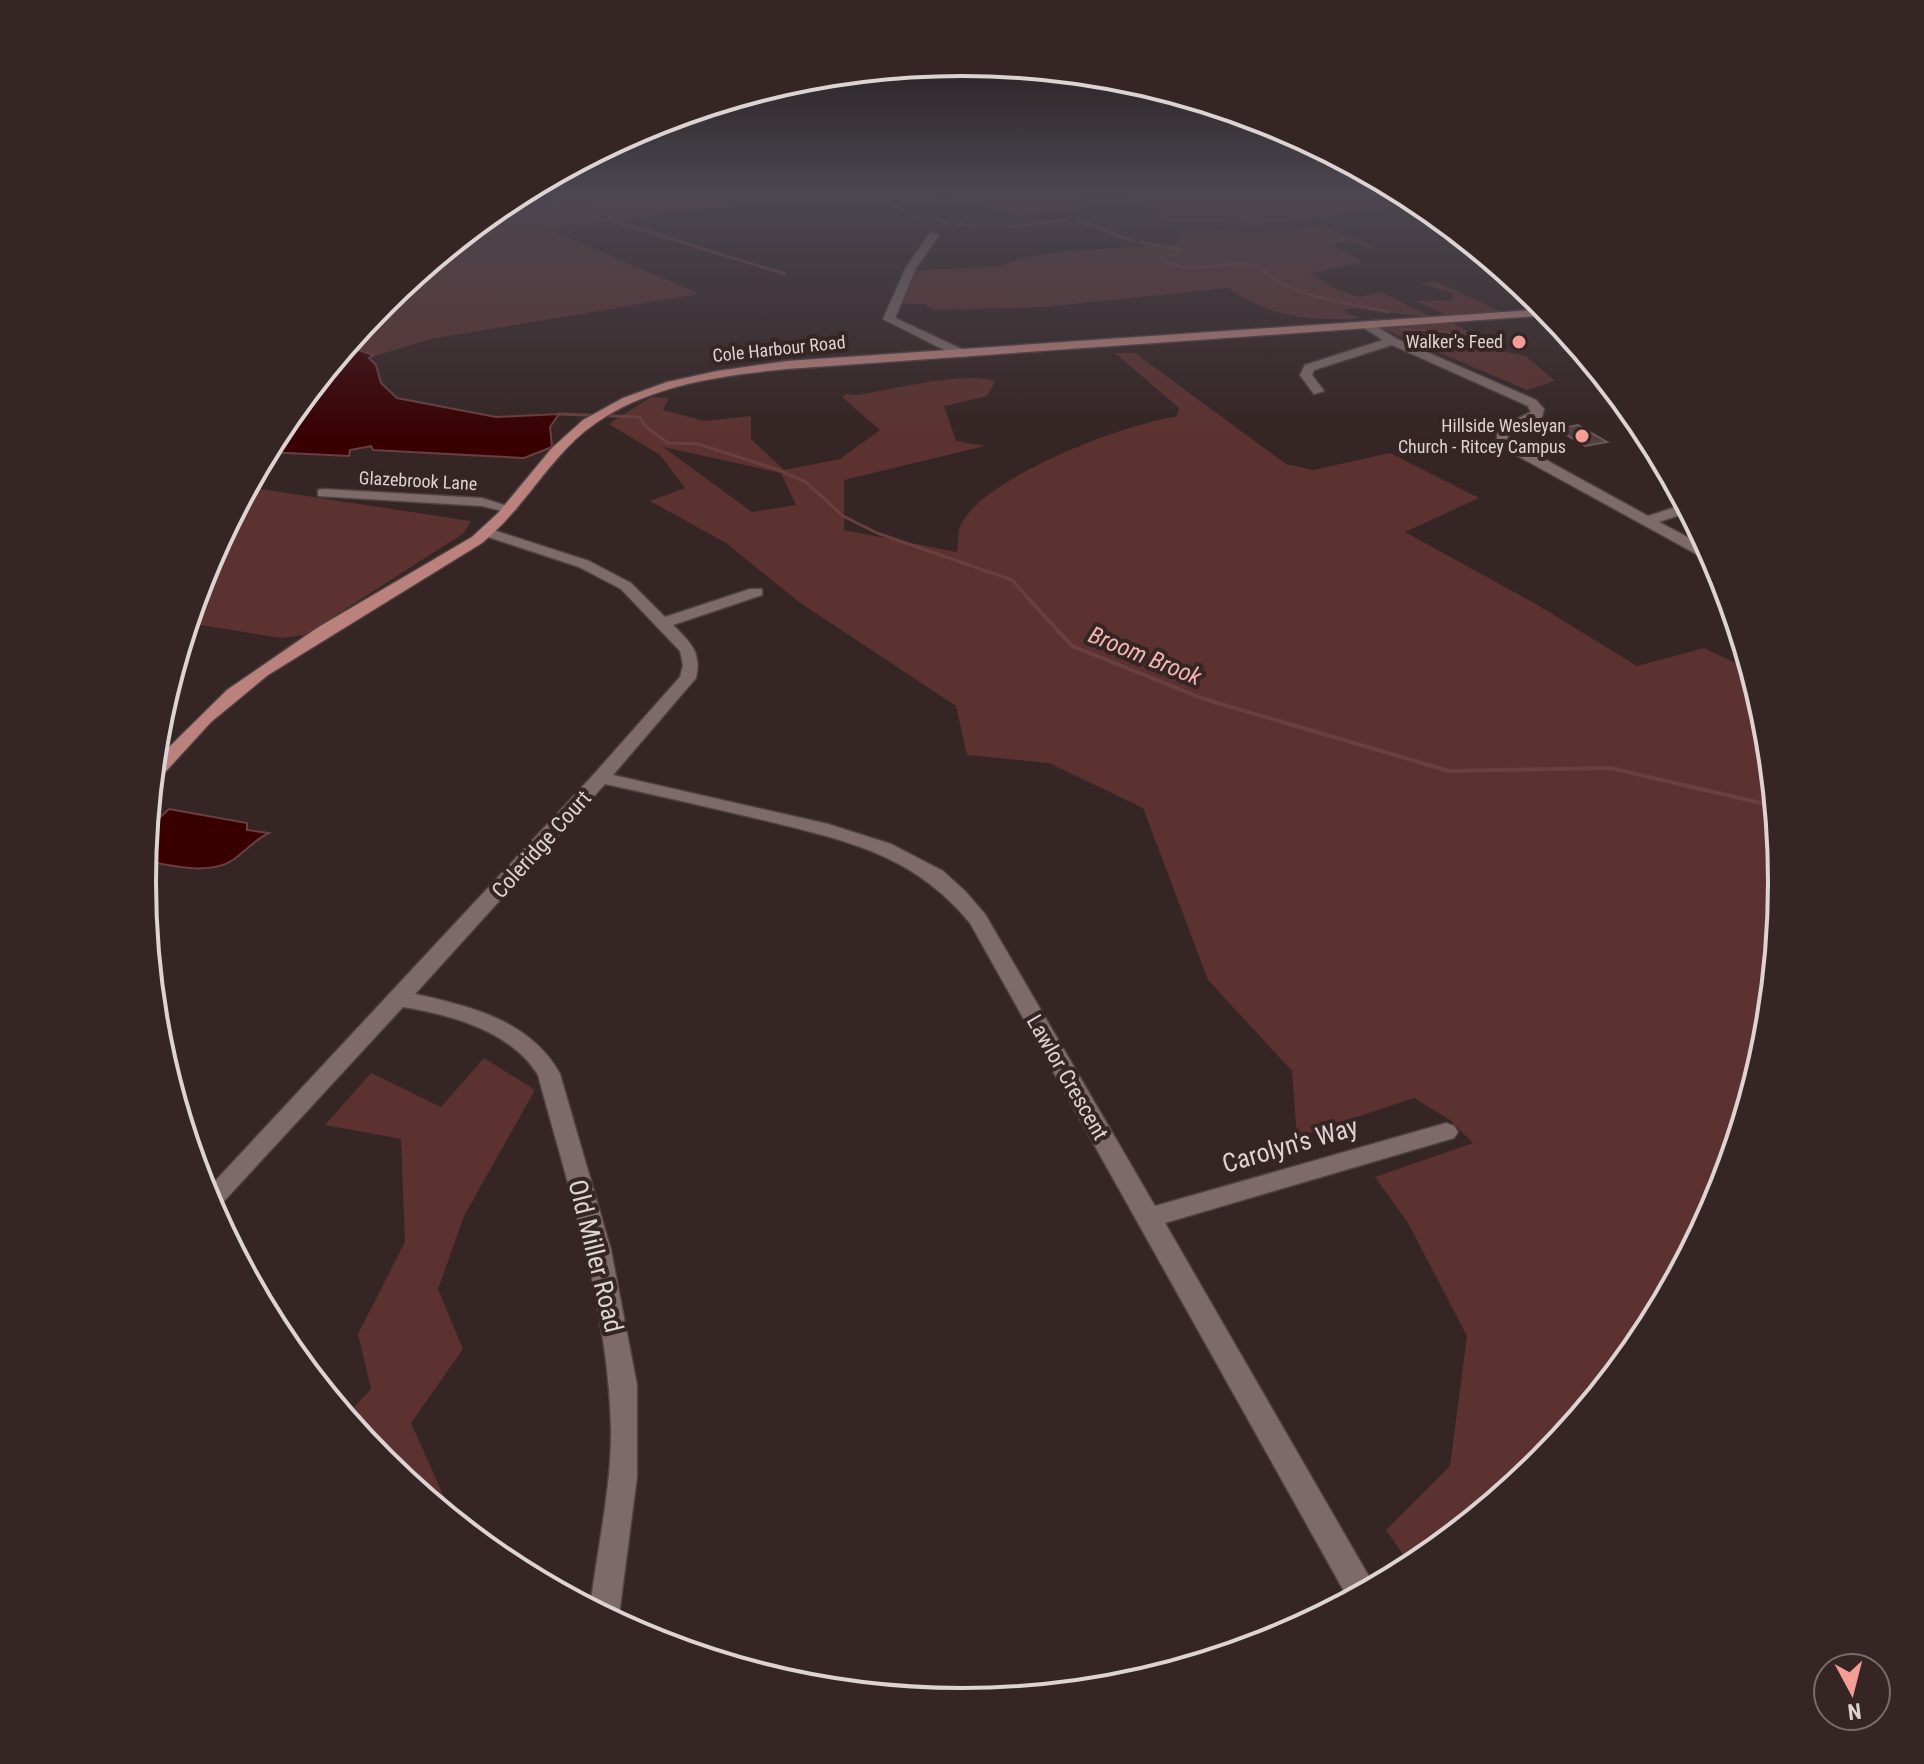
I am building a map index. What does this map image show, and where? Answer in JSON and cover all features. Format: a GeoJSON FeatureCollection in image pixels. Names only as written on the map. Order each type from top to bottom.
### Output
{"type":"FeatureCollection","features":[{"type":"Feature","properties":{"kind":"main road","name":"Cole Harbour Road"},"geometry":{"type":"LineString","coordinates":[[166,759],[190,730],[249,678],[487,532],[510,509],[571,433],[612,407],[651,392],[704,377],[771,367],[1533,313]]}},
{"type":"Feature","properties":{"kind":"street"},"geometry":{"type":"LineString","coordinates":[[909,273],[888,317],[894,324],[962,354]]}},
{"type":"Feature","properties":{"kind":"street"},"geometry":{"type":"LineString","coordinates":[[1368,326],[1393,341],[1532,403],[1537,414],[1503,431],[1501,441],[1695,548]]}},
{"type":"Feature","properties":{"kind":"street"},"geometry":{"type":"LineString","coordinates":[[1318,391],[1306,375],[1309,368],[1393,341]]}},
{"type":"Feature","properties":{"kind":"street","name":"Glazebrook Lane"},"geometry":{"type":"LineString","coordinates":[[323,493],[482,502],[510,509]]}},
{"type":"Feature","properties":{"kind":"street"},"geometry":{"type":"LineString","coordinates":[[1646,521],[1677,511]]}},
{"type":"Feature","properties":{"kind":"street","name":"Coleridge Court"},"geometry":{"type":"LineString","coordinates":[[219,1193],[601,778],[688,678],[691,665],[688,650],[635,593],[597,569],[487,532]]}},
{"type":"Feature","properties":{"kind":"street"},"geometry":{"type":"LineString","coordinates":[[662,623],[756,592]]}},
{"type":"Feature","properties":{"kind":"street","name":"Lawlor Crescent"},"geometry":{"type":"LineString","coordinates":[[601,778],[860,838],[901,854],[937,876],[978,919],[1151,1217],[1357,1584]]}},
{"type":"Feature","properties":{"kind":"street","name":"Old Miller Road"},"geometry":{"type":"LineString","coordinates":[[396,998],[441,1007],[496,1028],[533,1050],[549,1074],[614,1322],[623,1389],[621,1503],[607,1605]]}},
{"type":"Feature","properties":{"kind":"street","name":"Carolyn's Way"},"geometry":{"type":"LineString","coordinates":[[1151,1217],[1446,1132]]}},
{"type":"Feature","properties":{"kind":"shaded area"},"geometry":{"type":"Polygon","coordinates":[[[434,273],[652,273],[700,294],[431,339],[369,358],[376,365],[381,383],[397,398],[496,417],[559,414],[550,427],[552,447],[524,458],[373,450],[371,446],[350,450],[349,456],[280,453],[323,391],[356,351],[434,273]]]}},
{"type":"Feature","properties":{"kind":"shaded area"},"geometry":{"type":"Polygon","coordinates":[[[912,273],[1311,273],[1333,288],[1359,297],[1381,292],[1432,317],[1348,308],[1346,313],[1361,318],[1308,318],[1259,305],[1228,288],[1045,307],[933,310],[925,304],[901,304],[912,273]]]}},
{"type":"Feature","properties":{"kind":"shaded area"},"geometry":{"type":"Polygon","coordinates":[[[1434,281],[1503,312],[1448,316],[1416,301],[1453,300],[1453,293],[1420,284],[1434,281]]]}},
{"type":"Feature","properties":{"kind":"shaded area"},"geometry":{"type":"Polygon","coordinates":[[[1453,323],[1506,352],[1526,356],[1555,381],[1527,390],[1381,328],[1453,323]]]}},
{"type":"Feature","properties":{"kind":"shaded area"},"geometry":{"type":"Polygon","coordinates":[[[1412,330],[1446,332],[1501,350],[1470,350],[1412,330]]]}},
{"type":"Feature","properties":{"kind":"shaded area"},"geometry":{"type":"Polygon","coordinates":[[[357,350],[373,355],[369,358],[376,365],[381,383],[397,398],[496,417],[559,414],[550,427],[552,447],[524,458],[373,450],[371,446],[350,450],[349,456],[280,453],[323,391],[357,350]]]}},
{"type":"Feature","properties":{"kind":"shaded area"},"geometry":{"type":"Polygon","coordinates":[[[1115,353],[1135,353],[1286,464],[1313,470],[1390,453],[1479,498],[1405,532],[1536,604],[1637,666],[1704,648],[1738,664],[1753,725],[1766,829],[1768,882],[1761,987],[1741,1091],[1707,1190],[1660,1285],[1632,1330],[1568,1413],[1493,1488],[1404,1556],[1386,1530],[1450,1466],[1467,1336],[1408,1223],[1375,1177],[1473,1143],[1450,1120],[1414,1098],[1297,1137],[1292,1071],[1208,980],[1143,808],[1049,763],[967,755],[956,706],[799,602],[726,543],[650,501],[685,488],[660,455],[609,424],[651,397],[669,398],[663,410],[705,421],[751,416],[751,439],[784,470],[840,459],[880,430],[842,397],[846,394],[857,395],[949,379],[995,382],[987,396],[944,406],[956,441],[985,446],[844,480],[844,530],[957,552],[960,527],[972,509],[1024,472],[1091,441],[1176,417],[1179,408],[1115,353]],[[663,447],[752,512],[796,505],[781,473],[663,447]]]}},
{"type":"Feature","properties":{"kind":"shaded area"},"geometry":{"type":"Polygon","coordinates":[[[259,489],[471,521],[464,533],[305,635],[281,638],[198,625],[217,574],[259,489]]]}},
{"type":"Feature","properties":{"kind":"shaded area"},"geometry":{"type":"Polygon","coordinates":[[[169,809],[247,823],[247,830],[269,833],[223,865],[189,868],[157,863],[159,818],[169,809]]]}},
{"type":"Feature","properties":{"kind":"shaded area"},"geometry":{"type":"Polygon","coordinates":[[[484,1058],[535,1090],[464,1216],[438,1289],[463,1349],[411,1423],[444,1499],[392,1452],[353,1409],[371,1389],[358,1334],[405,1242],[401,1139],[325,1125],[371,1073],[441,1107],[484,1058]]]}},
{"type":"Feature","properties":{"kind":"building","name":"Hillside Wesleyan Church - Ritcey Campus"},"geometry":{"type":"Polygon","coordinates":[[[1578,425],[1607,442],[1585,446],[1557,429],[1578,425]]]}},
{"type":"Feature","properties":{"kind":"waterway"},"geometry":{"type":"LineString","coordinates":[[1267,273],[1299,291],[1389,312]]}},
{"type":"Feature","properties":{"kind":"waterway"},"geometry":{"type":"LineString","coordinates":[[1401,329],[1412,330]]}},
{"type":"Feature","properties":{"kind":"waterway","name":"Broom Brook"},"geometry":{"type":"LineString","coordinates":[[559,414],[640,417],[645,426],[668,443],[698,444],[776,469],[806,482],[843,516],[877,533],[1012,580],[1029,599]]}},
{"type":"Feature","properties":{"kind":"waterway","name":"Broom Brook"},"geometry":{"type":"LineString","coordinates":[[1027,597],[1072,646],[1204,699],[1449,771],[1610,768],[1764,804]]}},
{"type":"Feature","properties":{"kind":"place","name":"Walker's Feed"},"geometry":{"type":"Point","coordinates":[1519,342]}},
{"type":"Feature","properties":{"kind":"place","name":"Hillside Wesleyan Church - Ritcey Campus"},"geometry":{"type":"Point","coordinates":[1582,436]}}]}
